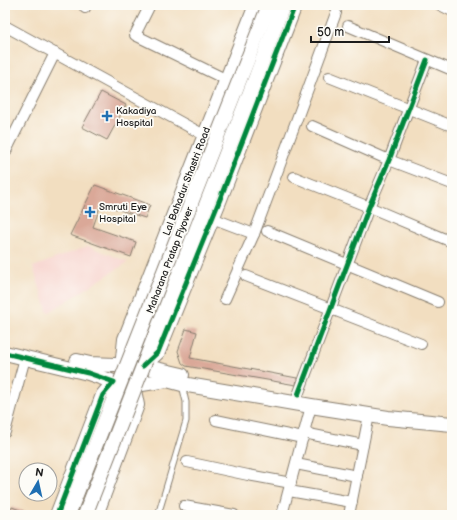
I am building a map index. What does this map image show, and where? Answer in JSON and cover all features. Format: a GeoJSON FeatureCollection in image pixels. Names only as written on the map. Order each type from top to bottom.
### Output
{"type":"FeatureCollection","features":[{"type":"Feature","properties":{"kind":"main road","name":"Lal Bahadur Shastri Road"},"geometry":{"type":"LineString","coordinates":[[119,362],[124,339],[256,5]]}},
{"type":"Feature","properties":{"kind":"main road","name":"Maharana Pratap Flyover"},"geometry":{"type":"LineString","coordinates":[[68,515],[154,299],[268,5]]}},
{"type":"Feature","properties":{"kind":"main road","name":"Maharana Pratap Flyover"},"geometry":{"type":"LineString","coordinates":[[85,515],[283,5]]}},
{"type":"Feature","properties":{"kind":"main road"},"geometry":{"type":"LineString","coordinates":[[143,366],[158,352],[295,5]]}},
{"type":"Feature","properties":{"kind":"main road"},"geometry":{"type":"LineString","coordinates":[[5,344],[90,364],[119,362],[132,358],[143,366],[169,372],[298,396],[390,410],[452,416]]}},
{"type":"Feature","properties":{"kind":"main road"},"geometry":{"type":"LineString","coordinates":[[5,353],[88,372],[114,382]]}},
{"type":"Feature","properties":{"kind":"main road"},"geometry":{"type":"LineString","coordinates":[[119,362],[112,373],[114,382],[122,390],[128,391],[138,387],[168,380],[182,384],[388,418],[452,424]]}},
{"type":"Feature","properties":{"kind":"main road"},"geometry":{"type":"LineString","coordinates":[[96,515],[137,405],[138,387],[145,375],[143,366]]}},
{"type":"Feature","properties":{"kind":"main road"},"geometry":{"type":"LineString","coordinates":[[57,515],[103,395],[114,382]]}},
{"type":"Feature","properties":{"kind":"street"},"geometry":{"type":"LineString","coordinates":[[150,5],[135,35],[227,80]]}},
{"type":"Feature","properties":{"kind":"street"},"geometry":{"type":"LineString","coordinates":[[440,5],[452,10]]}},
{"type":"Feature","properties":{"kind":"street"},"geometry":{"type":"LineString","coordinates":[[225,299],[254,234],[336,13]]}},
{"type":"Feature","properties":{"kind":"street"},"geometry":{"type":"LineString","coordinates":[[5,26],[204,135]]}},
{"type":"Feature","properties":{"kind":"street"},"geometry":{"type":"LineString","coordinates":[[348,26],[452,70]]}},
{"type":"Feature","properties":{"kind":"street"},"geometry":{"type":"LineString","coordinates":[[5,153],[55,53]]}},
{"type":"Feature","properties":{"kind":"street"},"geometry":{"type":"LineString","coordinates":[[298,396],[369,207],[389,160],[427,60]]}},
{"type":"Feature","properties":{"kind":"street"},"geometry":{"type":"LineString","coordinates":[[329,77],[452,126]]}},
{"type":"Feature","properties":{"kind":"street"},"geometry":{"type":"LineString","coordinates":[[312,126],[389,160],[452,184]]}},
{"type":"Feature","properties":{"kind":"street"},"geometry":{"type":"LineString","coordinates":[[294,177],[452,242]]}},
{"type":"Feature","properties":{"kind":"street"},"geometry":{"type":"LineString","coordinates":[[212,218],[254,234]]}},
{"type":"Feature","properties":{"kind":"street"},"geometry":{"type":"LineString","coordinates":[[267,231],[438,302]]}},
{"type":"Feature","properties":{"kind":"street"},"geometry":{"type":"LineString","coordinates":[[246,276],[421,344]]}},
{"type":"Feature","properties":{"kind":"street"},"geometry":{"type":"LineString","coordinates":[[5,432],[26,358]]}},
{"type":"Feature","properties":{"kind":"street"},"geometry":{"type":"LineString","coordinates":[[282,515],[311,406]]}},
{"type":"Feature","properties":{"kind":"street"},"geometry":{"type":"LineString","coordinates":[[349,515],[369,415]]}},
{"type":"Feature","properties":{"kind":"street"},"geometry":{"type":"LineString","coordinates":[[216,420],[363,445]]}},
{"type":"Feature","properties":{"kind":"street"},"geometry":{"type":"LineString","coordinates":[[187,462],[248,475],[352,502]]}},
{"type":"Feature","properties":{"kind":"street"},"geometry":{"type":"LineString","coordinates":[[296,464],[357,476]]}},
{"type":"Feature","properties":{"kind":"street"},"geometry":{"type":"LineString","coordinates":[[184,506],[234,515]]}},
{"type":"Feature","properties":{"kind":"lane"},"geometry":{"type":"LineString","coordinates":[[158,515],[186,420],[186,402],[182,384]]}},
{"type":"Feature","properties":{"kind":"shaded area"},"geometry":{"type":"Polygon","coordinates":[[[88,246],[128,262],[48,313],[33,267],[88,246]]]}},
{"type":"Feature","properties":{"kind":"building"},"geometry":{"type":"Polygon","coordinates":[[[101,92],[126,105],[107,140],[82,127],[101,92]]]}},
{"type":"Feature","properties":{"kind":"building"},"geometry":{"type":"Polygon","coordinates":[[[95,185],[150,205],[145,218],[101,204],[93,227],[136,242],[131,257],[70,235],[95,185]]]}},
{"type":"Feature","properties":{"kind":"building"},"geometry":{"type":"Polygon","coordinates":[[[186,329],[197,332],[190,358],[297,378],[296,385],[186,366],[182,363],[178,351],[186,329]]]}},
{"type":"Feature","properties":{"kind":"building"},"geometry":{"type":"Polygon","coordinates":[[[12,507],[33,515],[9,515],[12,507]]]}},
{"type":"Feature","properties":{"kind":"cycle path"},"geometry":{"type":"LineString","coordinates":[[143,366],[158,352],[220,199],[295,5]]}},
{"type":"Feature","properties":{"kind":"cycle path"},"geometry":{"type":"LineString","coordinates":[[298,395],[369,207],[389,160],[427,60]]}},
{"type":"Feature","properties":{"kind":"cycle path"},"geometry":{"type":"LineString","coordinates":[[5,353],[88,373],[114,382],[103,395],[57,515]]}},
{"type":"Feature","properties":{"kind":"place","name":"Kakadiya Hospital"},"geometry":{"type":"Point","coordinates":[107,116]}},
{"type":"Feature","properties":{"kind":"place","name":"Smruti Eye Hospital"},"geometry":{"type":"Point","coordinates":[90,212]}}]}
